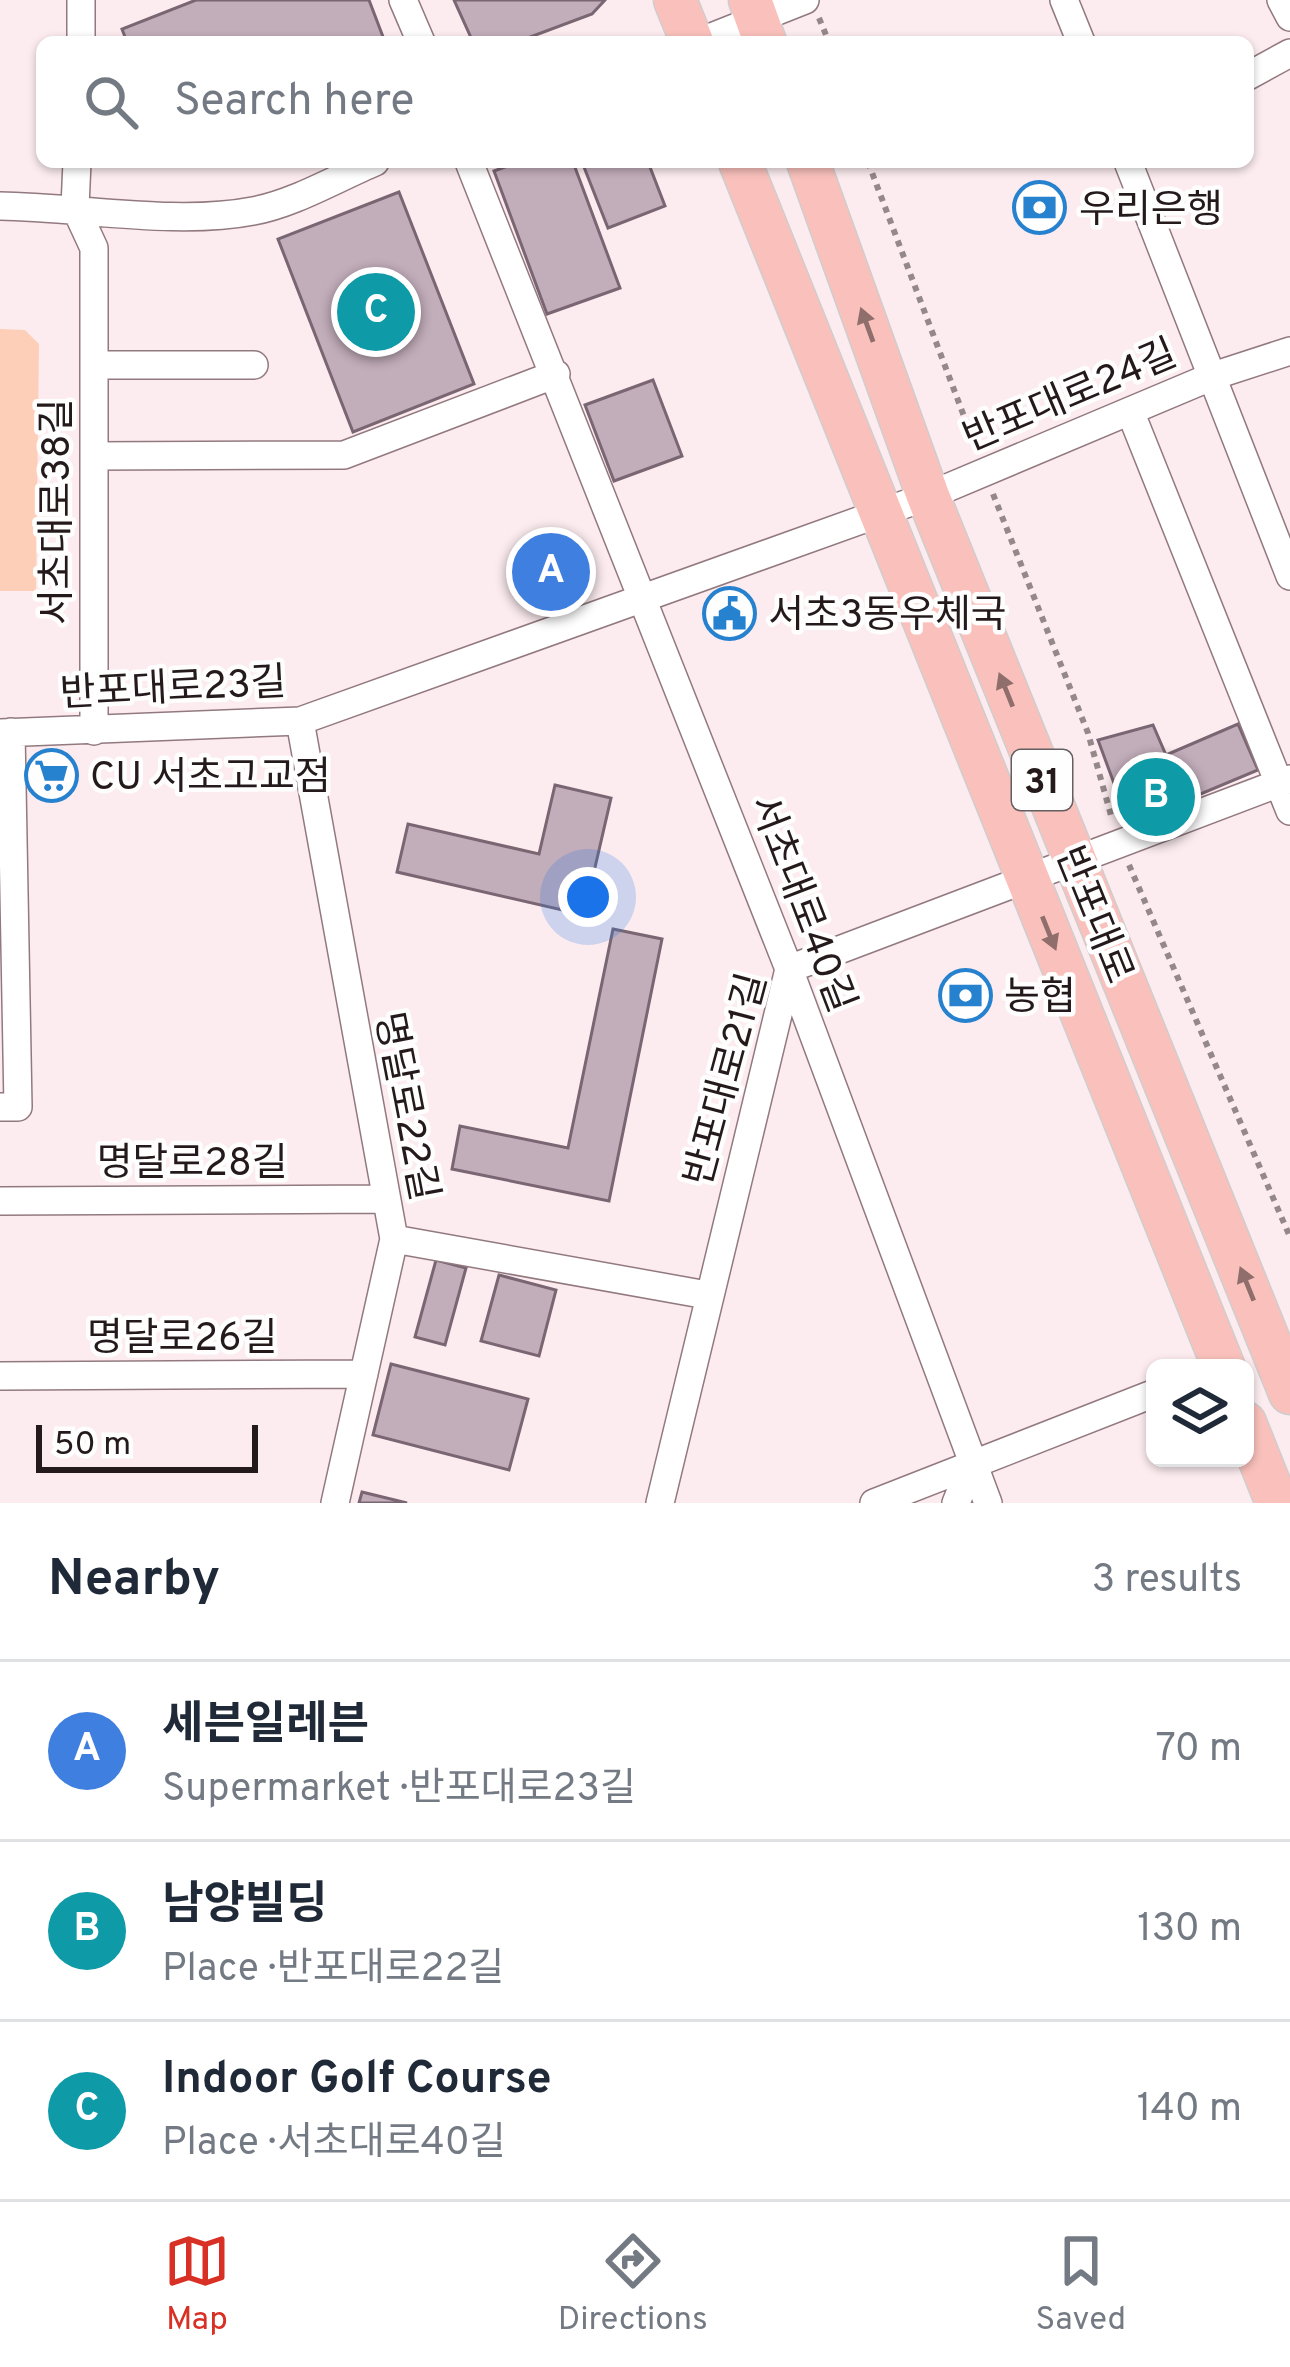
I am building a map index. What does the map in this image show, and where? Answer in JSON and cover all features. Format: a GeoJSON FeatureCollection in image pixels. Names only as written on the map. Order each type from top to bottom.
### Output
{"type":"FeatureCollection","features":[{"type":"Feature","properties":{"kind":"main road"},"geometry":{"type":"LineString","coordinates":[[675,0],[693,36]]}},
{"type":"Feature","properties":{"kind":"main road","name":"반포대로"},"geometry":{"type":"LineString","coordinates":[[742,168],[1218,1359]]}},
{"type":"Feature","properties":{"kind":"main road","name":"반포대로"},"geometry":{"type":"LineString","coordinates":[[810,168],[928,496],[1075,862],[1281,1342],[1290,1393]]}},
{"type":"Feature","properties":{"kind":"main road"},"geometry":{"type":"LineString","coordinates":[[1254,1446],[1277,1503]]}},
{"type":"Feature","properties":{"kind":"street"},"geometry":{"type":"LineString","coordinates":[[81,0],[81,36]]}},
{"type":"Feature","properties":{"kind":"street"},"geometry":{"type":"LineString","coordinates":[[404,0],[419,36]]}},
{"type":"Feature","properties":{"kind":"street"},"geometry":{"type":"LineString","coordinates":[[714,36],[806,0]]}},
{"type":"Feature","properties":{"kind":"street"},"geometry":{"type":"LineString","coordinates":[[1064,0],[1079,36]]}},
{"type":"Feature","properties":{"kind":"street"},"geometry":{"type":"LineString","coordinates":[[1281,0],[1290,17]]}},
{"type":"Feature","properties":{"kind":"street"},"geometry":{"type":"LineString","coordinates":[[1254,73],[1290,53]]}},
{"type":"Feature","properties":{"kind":"street","name":"서초대로38길"},"geometry":{"type":"LineString","coordinates":[[76,168],[75,207],[94,248],[94,731]]}},
{"type":"Feature","properties":{"kind":"street"},"geometry":{"type":"LineString","coordinates":[[0,206],[75,207],[101,215],[254,211],[359,168]]}},
{"type":"Feature","properties":{"kind":"street","name":"서초대로40길"},"geometry":{"type":"LineString","coordinates":[[471,168],[789,969],[988,1503]]}},
{"type":"Feature","properties":{"kind":"street"},"geometry":{"type":"LineString","coordinates":[[1130,168],[1290,576]]}},
{"type":"Feature","properties":{"kind":"street","name":"반포대로24길"},"geometry":{"type":"LineString","coordinates":[[880,512],[1213,376],[1290,351]]}},
{"type":"Feature","properties":{"kind":"street","name":"서초대로38길"},"geometry":{"type":"LineString","coordinates":[[94,365],[254,365]]}},
{"type":"Feature","properties":{"kind":"street"},"geometry":{"type":"LineString","coordinates":[[94,456],[344,455],[556,374]]}},
{"type":"Feature","properties":{"kind":"street"},"geometry":{"type":"LineString","coordinates":[[1130,411],[1285,782],[1290,811]]}},
{"type":"Feature","properties":{"kind":"street","name":"반포대로23길"},"geometry":{"type":"LineString","coordinates":[[0,1107],[18,1107],[6,732],[300,721],[880,512]]}},
{"type":"Feature","properties":{"kind":"street","name":"명달로22길"},"geometry":{"type":"LineString","coordinates":[[300,721],[383,1199],[394,1239],[335,1503]]}},
{"type":"Feature","properties":{"kind":"street","name":"반포대로21길"},"geometry":{"type":"LineString","coordinates":[[660,1503],[789,969],[1285,782]]}},
{"type":"Feature","properties":{"kind":"street","name":"명달로28길"},"geometry":{"type":"LineString","coordinates":[[0,1201],[383,1199]]}},
{"type":"Feature","properties":{"kind":"street"},"geometry":{"type":"LineString","coordinates":[[394,1239],[707,1295]]}},
{"type":"Feature","properties":{"kind":"street"},"geometry":{"type":"LineString","coordinates":[[1242,1359],[1281,1342]]}},
{"type":"Feature","properties":{"kind":"street","name":"명달로26길"},"geometry":{"type":"LineString","coordinates":[[0,1376],[364,1374]]}},
{"type":"Feature","properties":{"kind":"street"},"geometry":{"type":"LineString","coordinates":[[874,1503],[1146,1396]]}},
{"type":"Feature","properties":{"kind":"street"},"geometry":{"type":"LineString","coordinates":[[956,1503],[972,1463]]}},
{"type":"Feature","properties":{"kind":"path"},"geometry":{"type":"LineString","coordinates":[[870,168],[1088,733],[1120,845],[1290,1237]]}},
{"type":"Feature","properties":{"kind":"shaded area"},"geometry":{"type":"Polygon","coordinates":[[[0,329],[25,330],[39,344],[36,591],[0,591],[0,329]]]}},
{"type":"Feature","properties":{"kind":"building"},"geometry":{"type":"Polygon","coordinates":[[[196,0],[369,0],[383,36],[125,36],[122,29],[196,0]]]}},
{"type":"Feature","properties":{"kind":"building"},"geometry":{"type":"Polygon","coordinates":[[[454,0],[605,0],[592,14],[533,36],[470,36],[454,0]]]}},
{"type":"Feature","properties":{"kind":"building"},"geometry":{"type":"Polygon","coordinates":[[[575,168],[620,288],[547,314],[494,171],[575,168]]]}},
{"type":"Feature","properties":{"kind":"building"},"geometry":{"type":"Polygon","coordinates":[[[584,168],[650,168],[665,206],[608,228],[584,168]]]}},
{"type":"Feature","properties":{"kind":"building"},"geometry":{"type":"Polygon","coordinates":[[[399,192],[474,384],[353,432],[278,239],[399,192]]]}},
{"type":"Feature","properties":{"kind":"building"},"geometry":{"type":"Polygon","coordinates":[[[653,380],[682,456],[614,481],[585,405],[653,380]]]}},
{"type":"Feature","properties":{"kind":"building"},"geometry":{"type":"Polygon","coordinates":[[[1238,724],[1258,770],[1129,824],[1098,740],[1153,725],[1166,755],[1238,724]]]}},
{"type":"Feature","properties":{"kind":"building"},"geometry":{"type":"Polygon","coordinates":[[[555,785],[611,798],[584,915],[397,872],[408,824],[539,854],[555,785]]]}},
{"type":"Feature","properties":{"kind":"building"},"geometry":{"type":"Polygon","coordinates":[[[613,929],[662,939],[609,1201],[452,1169],[460,1126],[568,1148],[613,929]]]}},
{"type":"Feature","properties":{"kind":"building"},"geometry":{"type":"Polygon","coordinates":[[[436,1260],[466,1268],[445,1345],[415,1337],[436,1260]]]}},
{"type":"Feature","properties":{"kind":"building"},"geometry":{"type":"Polygon","coordinates":[[[499,1275],[556,1290],[539,1356],[481,1341],[499,1275]]]}},
{"type":"Feature","properties":{"kind":"building"},"geometry":{"type":"Polygon","coordinates":[[[391,1364],[528,1399],[509,1470],[373,1435],[391,1364]]]}},
{"type":"Feature","properties":{"kind":"building"},"geometry":{"type":"Polygon","coordinates":[[[362,1492],[407,1503],[359,1503],[362,1492]]]}},
{"type":"Feature","properties":{"kind":"place","name":"우리은행"},"geometry":{"type":"Point","coordinates":[1040,208]}},
{"type":"Feature","properties":{"kind":"place","name":"Indoor Golf Course"},"geometry":{"type":"Point","coordinates":[376,312]}},
{"type":"Feature","properties":{"kind":"place","name":"세븐일레븐"},"geometry":{"type":"Point","coordinates":[551,572]}},
{"type":"Feature","properties":{"kind":"place","name":"서초3동우체국"},"geometry":{"type":"Point","coordinates":[729,613]}},
{"type":"Feature","properties":{"kind":"place","name":"CU 서초고교점"},"geometry":{"type":"Point","coordinates":[51,775]}},
{"type":"Feature","properties":{"kind":"place","name":"남양빌딩"},"geometry":{"type":"Point","coordinates":[1156,797]}},
{"type":"Feature","properties":{"kind":"place","name":"농협"},"geometry":{"type":"Point","coordinates":[965,995]}}]}
